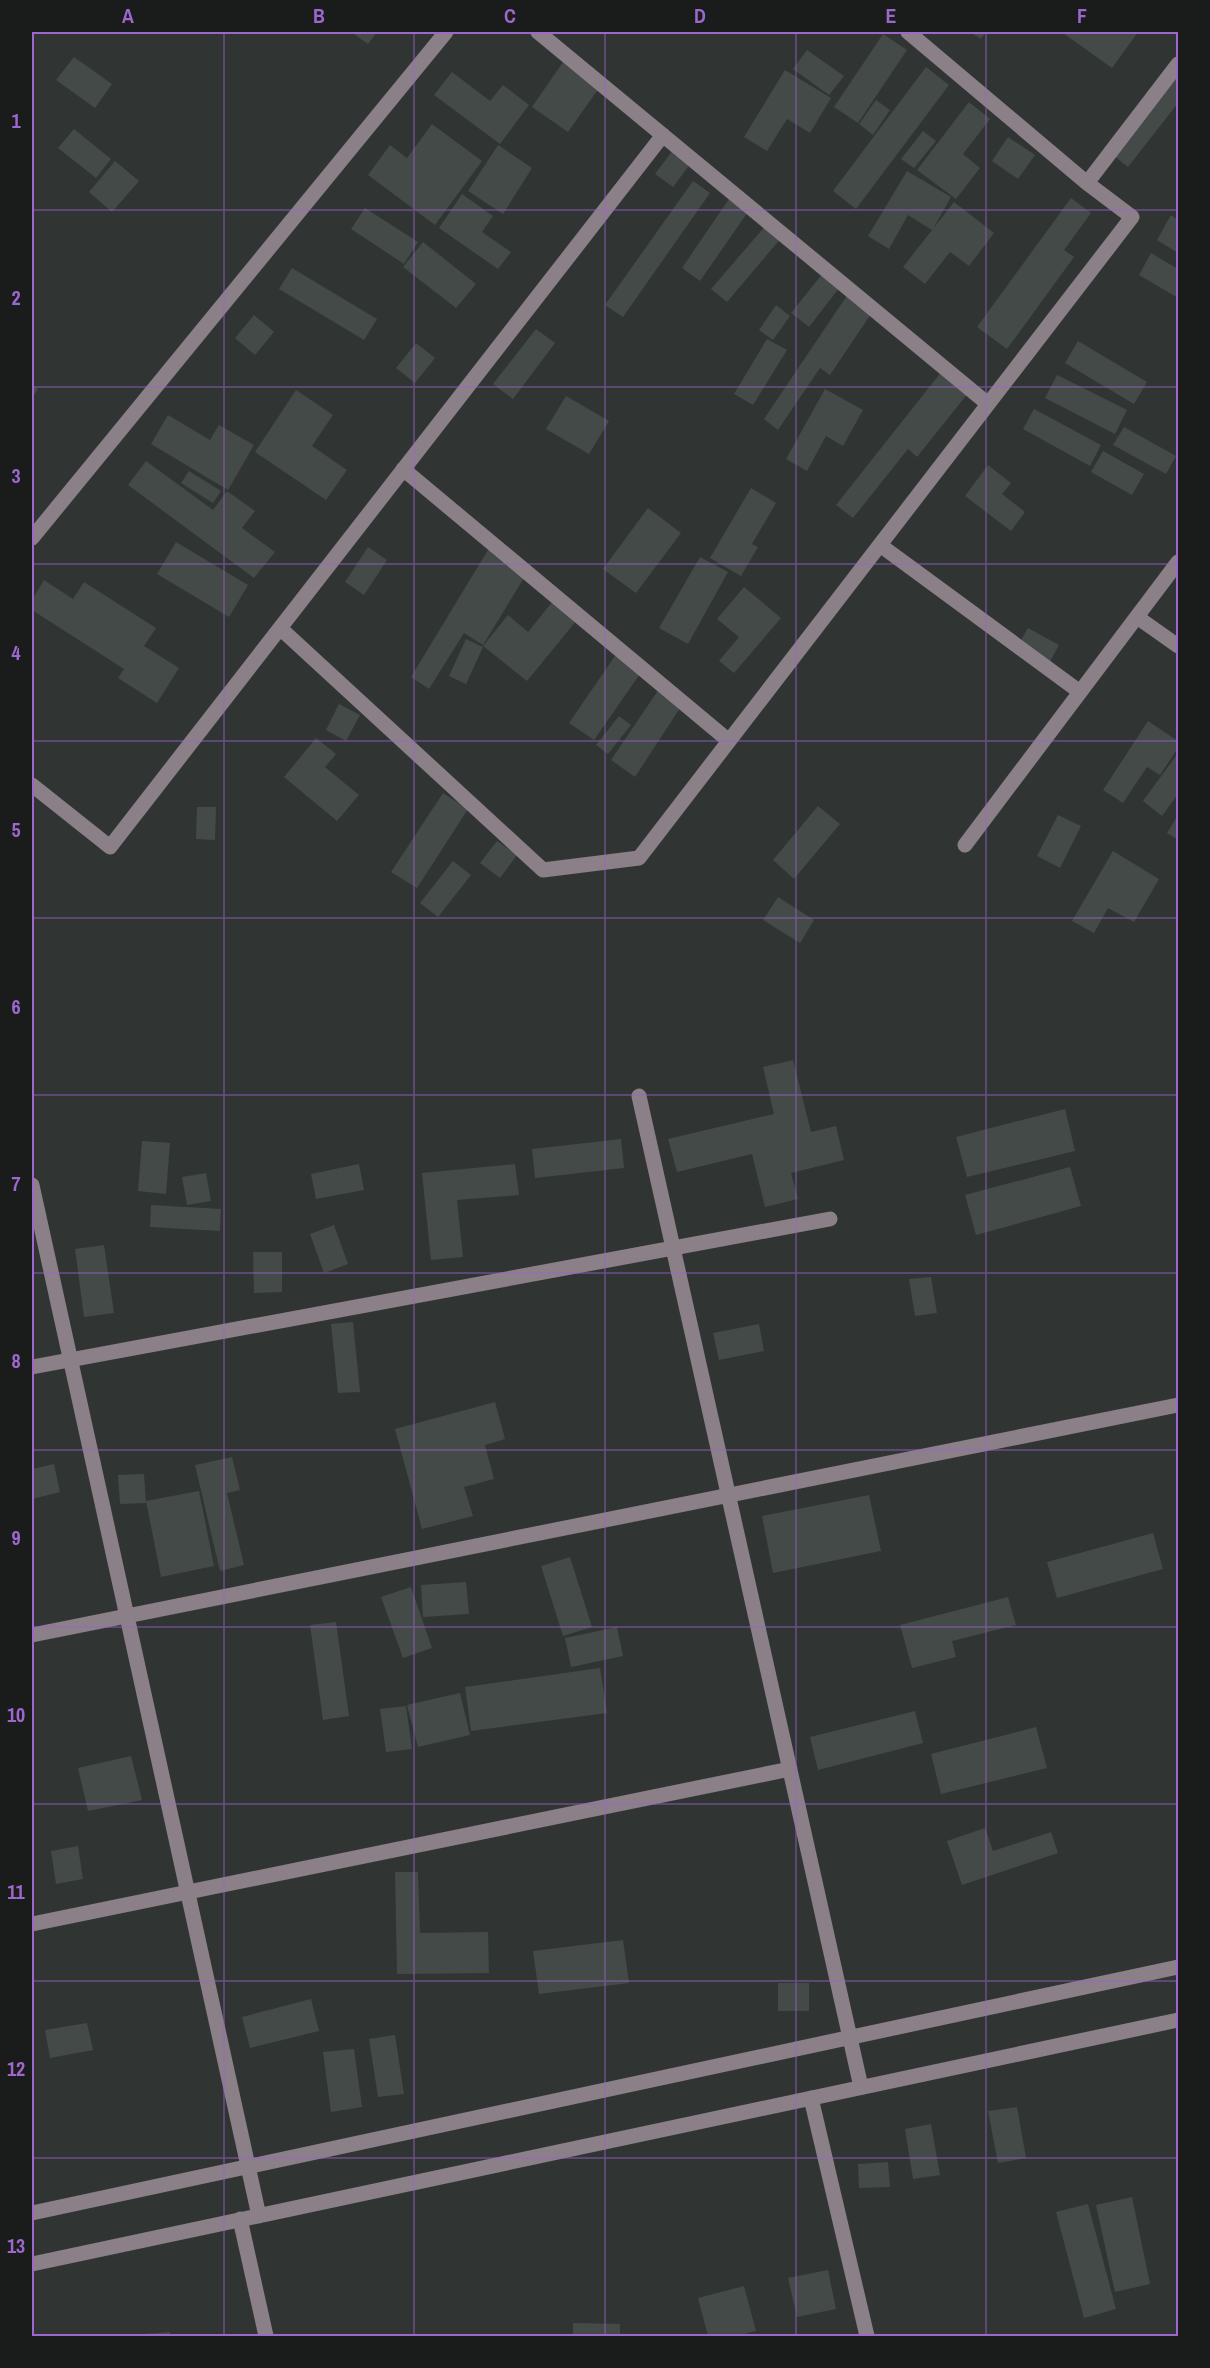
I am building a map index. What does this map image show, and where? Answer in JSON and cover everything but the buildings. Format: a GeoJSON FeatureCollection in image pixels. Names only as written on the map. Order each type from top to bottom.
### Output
{"type":"FeatureCollection","features":[{"type":"Feature","properties":{"kind":"street"},"geometry":{"type":"LineString","coordinates":[[32,538],[446,32]]}},
{"type":"Feature","properties":{"kind":"street"},"geometry":{"type":"LineString","coordinates":[[538,32],[988,404]]}},
{"type":"Feature","properties":{"kind":"street"},"geometry":{"type":"LineString","coordinates":[[280,628],[543,870],[639,858],[1132,217],[1087,183],[908,32]]}},
{"type":"Feature","properties":{"kind":"street"},"geometry":{"type":"LineString","coordinates":[[1087,183],[1179,64]]}},
{"type":"Feature","properties":{"kind":"street"},"geometry":{"type":"LineString","coordinates":[[32,784],[110,847],[663,135]]}},
{"type":"Feature","properties":{"kind":"street"},"geometry":{"type":"LineString","coordinates":[[403,469],[729,741]]}},
{"type":"Feature","properties":{"kind":"street"},"geometry":{"type":"LineString","coordinates":[[880,545],[1080,692]]}},
{"type":"Feature","properties":{"kind":"street"},"geometry":{"type":"LineString","coordinates":[[965,845],[1179,562]]}},
{"type":"Feature","properties":{"kind":"street"},"geometry":{"type":"LineString","coordinates":[[1137,617],[1179,646]]}},
{"type":"Feature","properties":{"kind":"street"},"geometry":{"type":"LineString","coordinates":[[639,1096],[861,2087]]}},
{"type":"Feature","properties":{"kind":"street"},"geometry":{"type":"LineString","coordinates":[[32,1185],[259,2216]]}},
{"type":"Feature","properties":{"kind":"street"},"geometry":{"type":"LineString","coordinates":[[32,1366],[830,1219]]}},
{"type":"Feature","properties":{"kind":"street"},"geometry":{"type":"LineString","coordinates":[[32,1635],[1179,1405]]}},
{"type":"Feature","properties":{"kind":"street"},"geometry":{"type":"LineString","coordinates":[[32,1924],[790,1768]]}},
{"type":"Feature","properties":{"kind":"street"},"geometry":{"type":"LineString","coordinates":[[32,2213],[1179,1967]]}},
{"type":"Feature","properties":{"kind":"street"},"geometry":{"type":"LineString","coordinates":[[32,2264],[1179,2020]]}},
{"type":"Feature","properties":{"kind":"street"},"geometry":{"type":"LineString","coordinates":[[811,2098],[867,2337]]}},
{"type":"Feature","properties":{"kind":"street"},"geometry":{"type":"LineString","coordinates":[[240,2220],[266,2337]]}}]}
